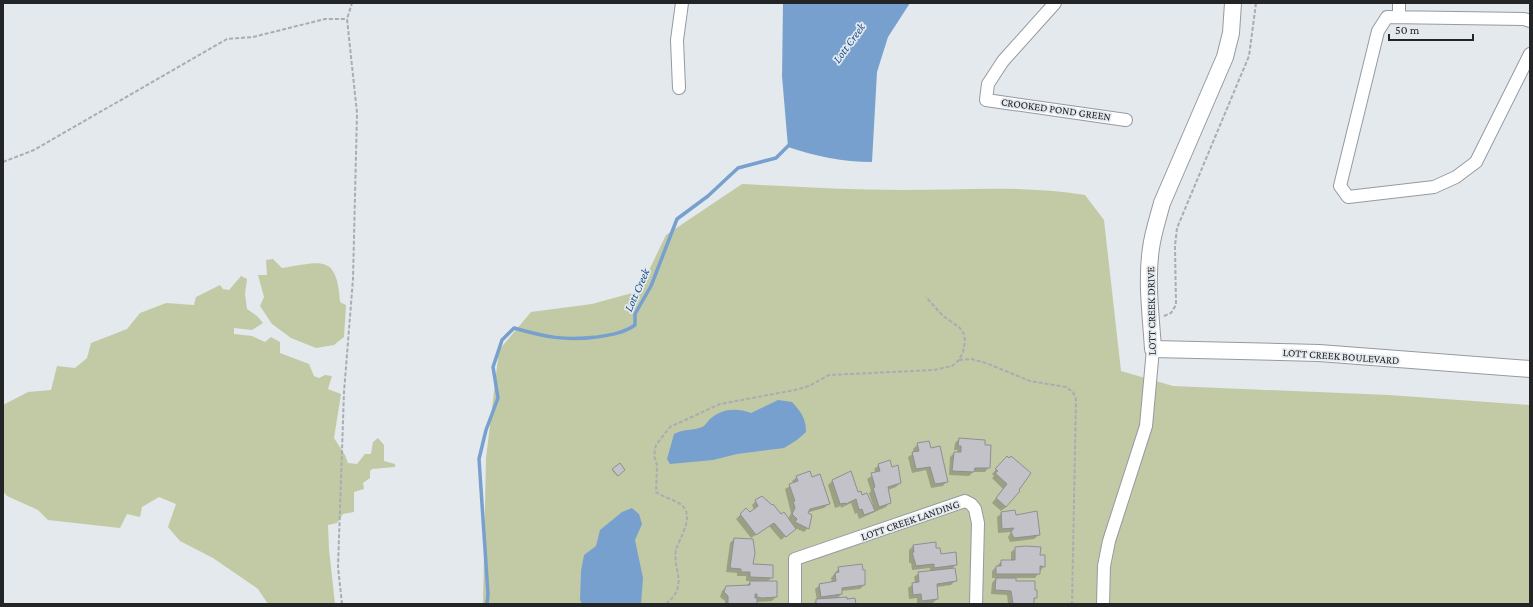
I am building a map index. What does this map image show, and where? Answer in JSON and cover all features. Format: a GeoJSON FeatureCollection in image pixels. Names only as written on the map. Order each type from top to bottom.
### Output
{"type":"FeatureCollection","features":[{"type":"Feature","properties":{"kind":"street"},"geometry":{"type":"LineString","coordinates":[[680,88],[677,40],[682,3]]}},
{"type":"Feature","properties":{"kind":"street","name":"CROOKED POND GREEN"},"geometry":{"type":"LineString","coordinates":[[1055,3],[1003,62],[988,84],[986,100],[1126,120]]}},
{"type":"Feature","properties":{"kind":"street","name":"LOTT CREEK DRIVE"},"geometry":{"type":"LineString","coordinates":[[1103,604],[1104,566],[1109,541],[1146,426],[1153,349],[1150,318],[1151,248],[1162,203],[1225,57],[1231,33],[1233,3]]}},
{"type":"Feature","properties":{"kind":"street"},"geometry":{"type":"LineString","coordinates":[[1399,3],[1399,17]]}},
{"type":"Feature","properties":{"kind":"street"},"geometry":{"type":"LineString","coordinates":[[1530,22],[1524,19],[1387,17],[1378,31],[1340,186],[1348,197],[1434,187],[1456,177],[1476,162],[1530,54]]}},
{"type":"Feature","properties":{"kind":"street","name":"LOTT CREEK BOULEVARD"},"geometry":{"type":"LineString","coordinates":[[1153,349],[1319,353],[1530,369]]}},
{"type":"Feature","properties":{"kind":"street","name":"LOTT CREEK LANDING"},"geometry":{"type":"LineString","coordinates":[[795,604],[795,559],[965,501],[971,504],[975,509],[978,523],[976,604]]}},
{"type":"Feature","properties":{"kind":"path"},"geometry":{"type":"LineString","coordinates":[[342,604],[338,567],[344,392],[353,279],[357,113],[348,19],[352,3]]}},
{"type":"Feature","properties":{"kind":"path"},"geometry":{"type":"LineString","coordinates":[[1150,318],[1161,318],[1171,313],[1176,305],[1175,246],[1177,228],[1249,56],[1256,3]]}},
{"type":"Feature","properties":{"kind":"path"},"geometry":{"type":"LineString","coordinates":[[3,162],[34,150],[227,39],[253,37],[325,19],[348,19]]}},
{"type":"Feature","properties":{"kind":"path"},"geometry":{"type":"LineString","coordinates":[[666,604],[674,596],[679,582],[675,563],[676,551],[685,528],[687,517],[685,509],[677,502],[664,498],[656,492],[657,464],[654,456],[656,446],[670,427],[720,404],[795,390],[809,386],[829,375],[945,369],[952,366],[959,360],[965,341],[964,334],[960,327],[943,316],[926,296]]}},
{"type":"Feature","properties":{"kind":"path"},"geometry":{"type":"LineString","coordinates":[[959,360],[971,359],[986,363],[1030,382],[1056,384],[1066,387],[1073,392],[1076,399],[1072,604]]}},
{"type":"Feature","properties":{"kind":"green space"},"geometry":{"type":"Polygon","coordinates":[[[742,184],[883,190],[1017,189],[1085,195],[1104,220],[1121,371],[1173,386],[1389,395],[1530,405],[1530,604],[483,604],[486,458],[499,350],[531,312],[592,304],[639,291],[666,235],[742,184]]]}},
{"type":"Feature","properties":{"kind":"green space"},"geometry":{"type":"Polygon","coordinates":[[[273,259],[282,268],[317,263],[324,264],[331,268],[338,286],[340,302],[346,305],[344,337],[334,345],[316,348],[291,338],[272,324],[260,306],[264,297],[258,275],[267,275],[266,260],[273,259]]]}},
{"type":"Feature","properties":{"kind":"green space"},"geometry":{"type":"Polygon","coordinates":[[[241,276],[247,279],[245,294],[247,309],[257,316],[263,323],[252,330],[234,328],[234,334],[252,336],[265,342],[271,337],[280,342],[280,353],[309,364],[314,376],[319,378],[325,375],[332,376],[328,389],[341,394],[334,438],[345,455],[348,463],[357,464],[365,454],[371,454],[373,442],[378,438],[384,445],[384,461],[395,464],[395,467],[372,469],[370,471],[370,478],[363,483],[364,489],[354,492],[354,512],[343,514],[337,523],[328,525],[335,604],[268,604],[258,589],[213,558],[180,541],[168,527],[176,504],[159,497],[142,507],[140,517],[127,514],[120,528],[48,520],[38,510],[7,496],[3,491],[3,405],[28,392],[51,390],[57,366],[75,368],[87,358],[91,343],[127,329],[140,313],[166,303],[194,305],[196,297],[220,285],[223,289],[229,290],[241,276]]]}},
{"type":"Feature","properties":{"kind":"water"},"geometry":{"type":"Polygon","coordinates":[[[783,3],[910,3],[888,37],[877,72],[872,162],[829,158],[788,147],[782,76],[783,3]]]}},
{"type":"Feature","properties":{"kind":"water"},"geometry":{"type":"Polygon","coordinates":[[[778,400],[792,402],[802,416],[806,427],[806,432],[784,448],[737,454],[713,460],[670,464],[667,459],[674,434],[701,428],[715,415],[725,411],[740,410],[751,413],[778,400]]]}},
{"type":"Feature","properties":{"kind":"water"},"geometry":{"type":"Polygon","coordinates":[[[632,508],[639,514],[642,524],[635,540],[643,578],[641,604],[582,604],[580,600],[581,571],[584,555],[596,546],[600,530],[622,512],[632,508]]]}},
{"type":"Feature","properties":{"kind":"building"},"geometry":{"type":"Polygon","coordinates":[[[959,438],[985,440],[985,445],[991,445],[990,468],[975,468],[974,472],[952,471],[954,452],[961,452],[961,446],[958,446],[959,438]]]}},
{"type":"Feature","properties":{"kind":"building"},"geometry":{"type":"Polygon","coordinates":[[[929,441],[931,448],[940,446],[948,482],[935,484],[930,467],[916,469],[912,452],[919,451],[917,443],[929,441]]]}},
{"type":"Feature","properties":{"kind":"building"},"geometry":{"type":"Polygon","coordinates":[[[1007,456],[1009,458],[1011,456],[1031,473],[1019,490],[1020,491],[1006,507],[996,498],[1007,484],[995,473],[998,471],[995,469],[1007,456]]]}},
{"type":"Feature","properties":{"kind":"building"},"geometry":{"type":"Polygon","coordinates":[[[890,460],[892,467],[898,465],[901,483],[888,487],[891,503],[879,507],[873,488],[875,487],[871,473],[880,471],[878,464],[890,460]]]}},
{"type":"Feature","properties":{"kind":"building"},"geometry":{"type":"Polygon","coordinates":[[[620,463],[625,470],[618,476],[612,469],[620,463]]]}},
{"type":"Feature","properties":{"kind":"building"},"geometry":{"type":"Polygon","coordinates":[[[810,471],[812,477],[820,474],[830,504],[810,509],[808,513],[812,515],[809,529],[795,522],[797,519],[792,514],[795,508],[793,501],[795,501],[789,484],[798,481],[796,476],[810,471]]]}},
{"type":"Feature","properties":{"kind":"building"},"geometry":{"type":"Polygon","coordinates":[[[851,471],[858,492],[861,491],[862,495],[867,493],[875,511],[864,515],[862,509],[859,510],[856,499],[846,504],[840,504],[832,480],[851,471]]]}},
{"type":"Feature","properties":{"kind":"building"},"geometry":{"type":"Polygon","coordinates":[[[762,496],[772,505],[773,504],[781,514],[784,512],[796,529],[786,537],[774,523],[756,535],[740,514],[746,508],[750,512],[758,506],[755,500],[762,496]]]}},
{"type":"Feature","properties":{"kind":"building"},"geometry":{"type":"Polygon","coordinates":[[[1015,510],[1016,515],[1037,511],[1040,535],[1014,538],[1011,532],[1014,528],[1002,529],[1001,512],[1015,510]]]}},
{"type":"Feature","properties":{"kind":"building"},"geometry":{"type":"Polygon","coordinates":[[[734,538],[753,539],[755,553],[753,564],[773,565],[773,578],[750,577],[750,572],[741,572],[741,569],[730,568],[734,538]]]}},
{"type":"Feature","properties":{"kind":"building"},"geometry":{"type":"Polygon","coordinates":[[[936,542],[936,548],[940,548],[941,554],[956,552],[957,565],[934,568],[934,564],[916,566],[912,552],[914,552],[913,545],[936,542]]]}},
{"type":"Feature","properties":{"kind":"building"},"geometry":{"type":"Polygon","coordinates":[[[1015,547],[1041,547],[1040,555],[1045,555],[1045,567],[1040,566],[1040,574],[996,574],[996,566],[1001,566],[1001,560],[1015,560],[1015,547]]]}},
{"type":"Feature","properties":{"kind":"building"},"geometry":{"type":"Polygon","coordinates":[[[862,564],[863,570],[865,570],[865,585],[842,588],[842,594],[821,597],[819,584],[836,581],[835,573],[839,572],[838,567],[862,564]]]}},
{"type":"Feature","properties":{"kind":"building"},"geometry":{"type":"Polygon","coordinates":[[[955,568],[957,581],[937,584],[938,599],[922,601],[921,594],[913,595],[912,583],[919,582],[918,572],[955,568]]]}},
{"type":"Feature","properties":{"kind":"building"},"geometry":{"type":"Polygon","coordinates":[[[996,578],[1016,578],[1016,581],[1035,581],[1037,598],[1034,598],[1034,604],[1013,604],[1011,591],[995,590],[996,578]]]}},
{"type":"Feature","properties":{"kind":"building"},"geometry":{"type":"Polygon","coordinates":[[[750,581],[777,581],[777,597],[762,598],[757,597],[757,594],[755,594],[757,604],[728,604],[728,596],[724,592],[726,586],[750,585],[750,581]]]}},
{"type":"Feature","properties":{"kind":"building"},"geometry":{"type":"Polygon","coordinates":[[[847,597],[847,599],[855,598],[856,604],[816,604],[816,599],[847,597]]]}},
{"type":"Feature","properties":{"kind":"waterway","name":"Lott Creek"},"geometry":{"type":"LineString","coordinates":[[487,604],[488,594],[479,459],[486,430],[498,398],[493,367],[502,340],[514,328],[545,336],[575,339],[597,337],[622,332],[635,325],[635,314],[651,286],[677,219],[708,196],[738,168],[776,158],[791,143]]}}]}
